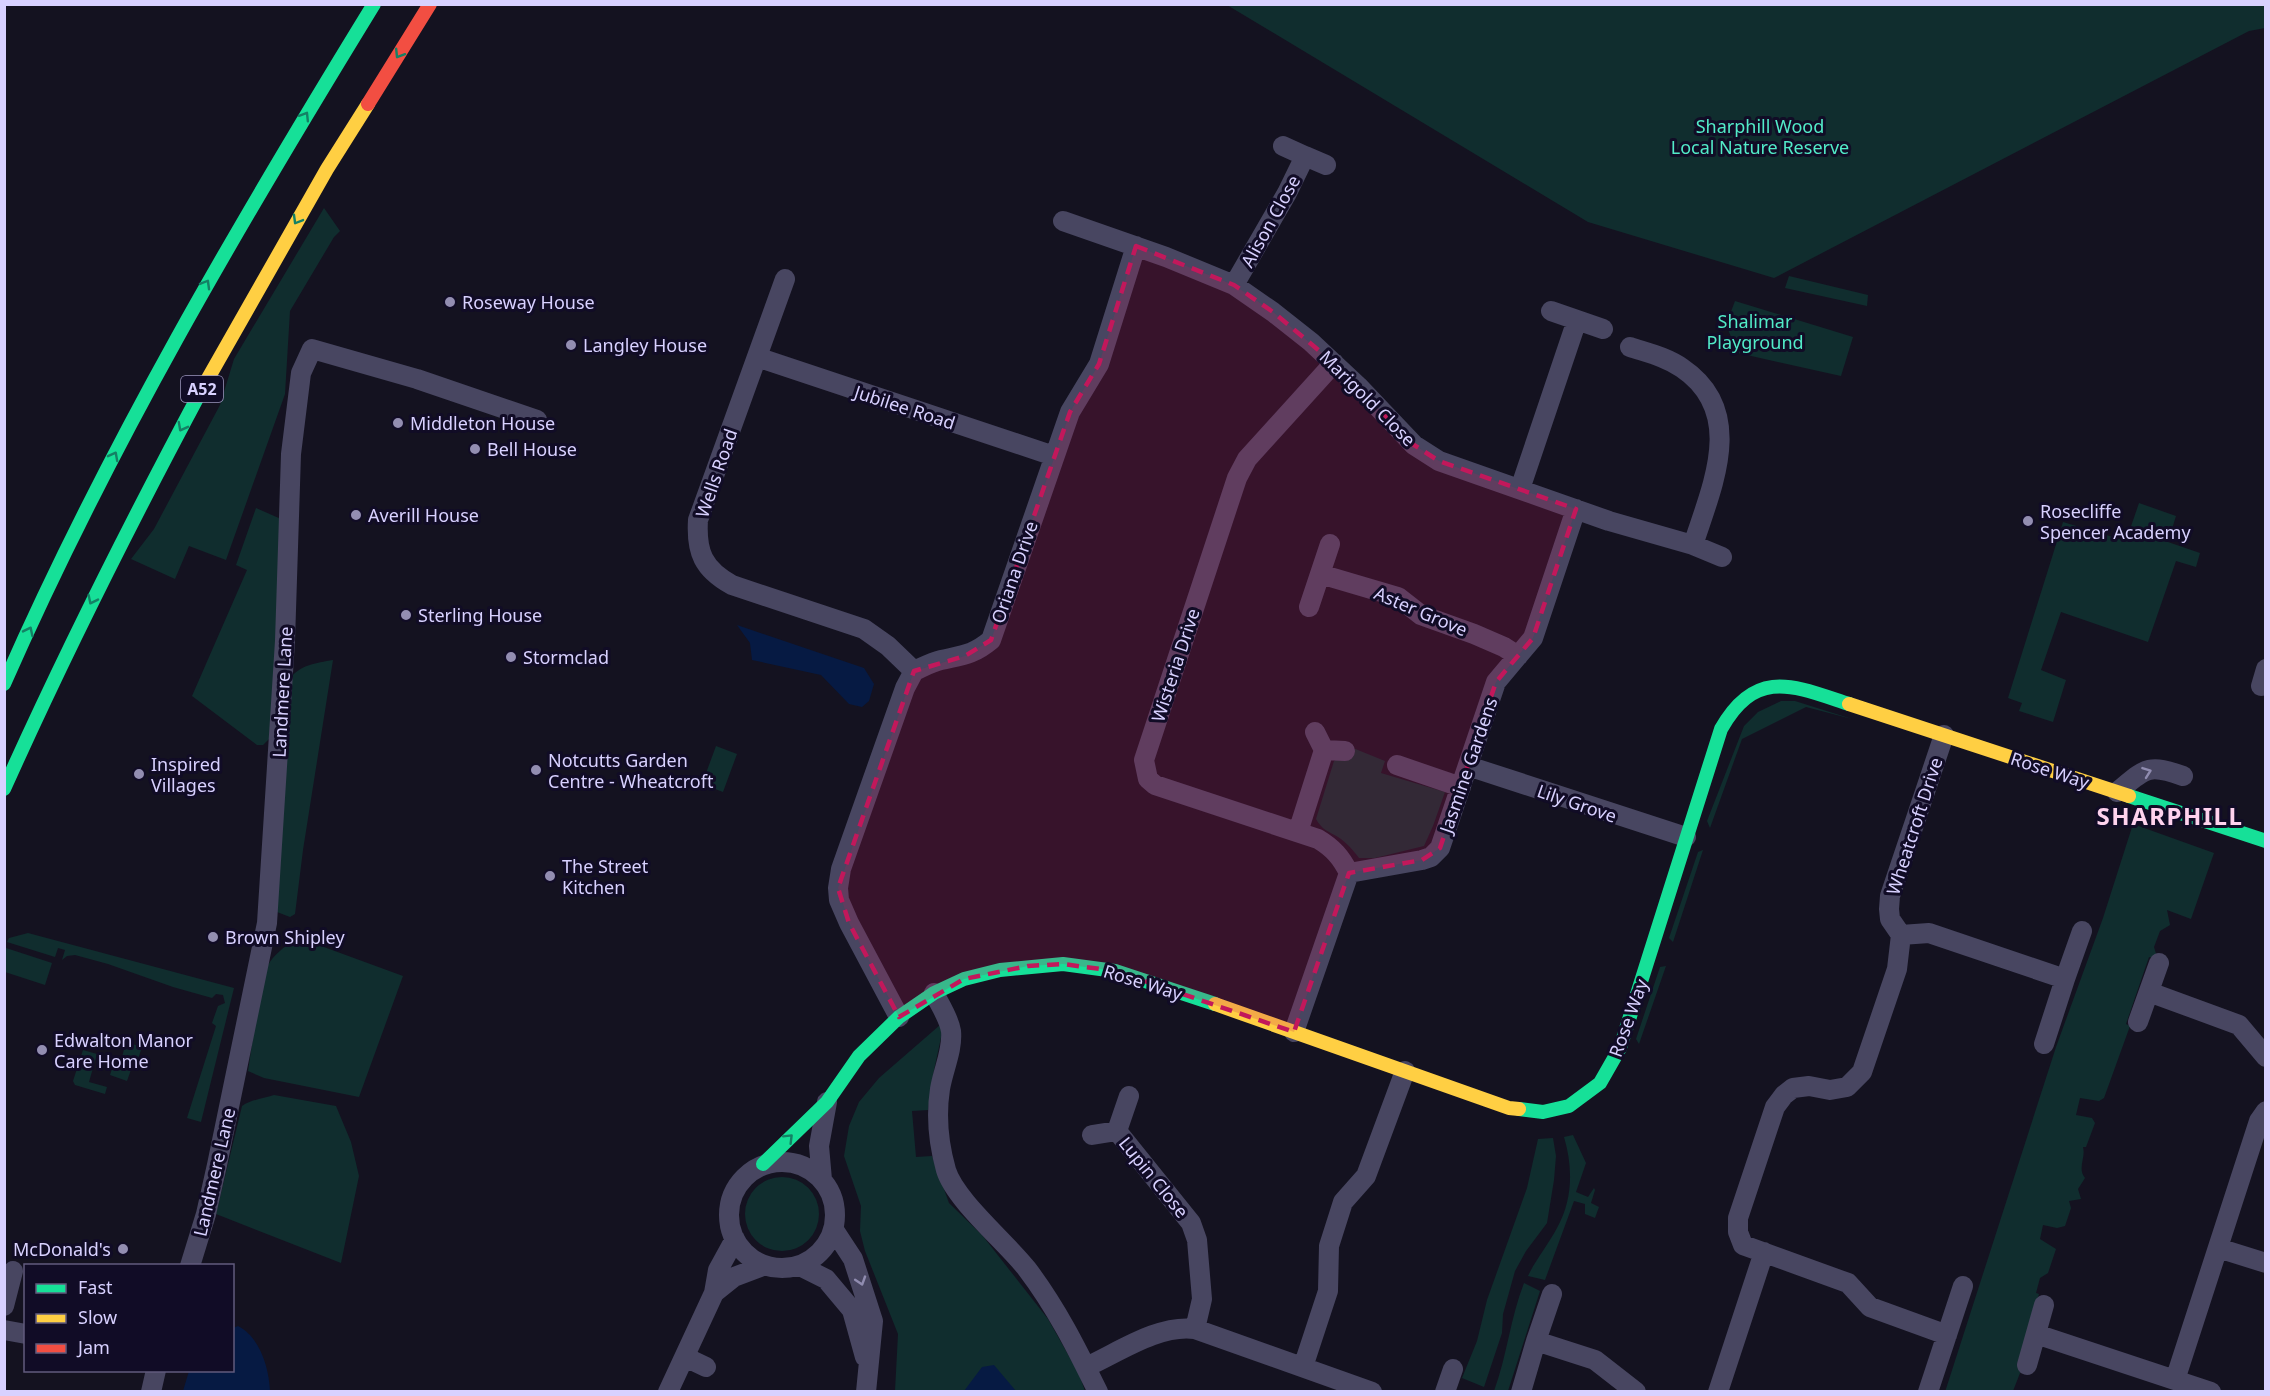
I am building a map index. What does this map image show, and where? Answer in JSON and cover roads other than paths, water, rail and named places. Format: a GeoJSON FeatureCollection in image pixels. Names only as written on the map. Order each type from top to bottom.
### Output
{"type":"FeatureCollection","features":[{"type":"Feature","properties":{"kind":"main road","name":"A52"},"geometry":{"type":"LineString","coordinates":[[4,684],[92,499],[191,309],[289,141],[374,4]]}},
{"type":"Feature","properties":{"kind":"main road","name":"A52"},"geometry":{"type":"LineString","coordinates":[[4,789],[55,676],[134,516],[230,338],[327,169],[430,4]]}},
{"type":"Feature","properties":{"kind":"main road","name":"Rose Way"},"geometry":{"type":"LineString","coordinates":[[764,1164],[827,1102],[859,1056],[898,1017],[934,993],[964,979],[1000,970],[1063,964],[1122,974],[1509,1108],[1543,1112],[1569,1106],[1600,1083],[1620,1048],[1721,729],[1728,714],[1737,703],[1760,688],[1781,685],[1801,688],[2265,841]]}},
{"type":"Feature","properties":{"kind":"street","name":"Alison Close"},"geometry":{"type":"LineString","coordinates":[[1283,146],[1326,165]]}},
{"type":"Feature","properties":{"kind":"street","name":"Alison Close"},"geometry":{"type":"LineString","coordinates":[[1234,285],[1287,193],[1305,156]]}},
{"type":"Feature","properties":{"kind":"street","name":"Marigold Close"},"geometry":{"type":"LineString","coordinates":[[1063,221],[1166,256],[1234,285],[1273,312],[1334,363],[1414,445],[1439,461],[1576,509],[1693,545],[1722,557]]}},
{"type":"Feature","properties":{"kind":"street","name":"Oriana Drive"},"geometry":{"type":"LineString","coordinates":[[914,671],[940,660],[965,656],[979,650],[991,640],[1070,412],[1099,364],[1136,246]]}},
{"type":"Feature","properties":{"kind":"street","name":"Wells Road"},"geometry":{"type":"LineString","coordinates":[[785,279],[698,520],[697,541],[703,559],[715,576],[732,585],[864,629],[888,646],[914,671]]}},
{"type":"Feature","properties":{"kind":"street"},"geometry":{"type":"LineString","coordinates":[[1551,311],[1603,329]]}},
{"type":"Feature","properties":{"kind":"street"},"geometry":{"type":"LineString","coordinates":[[1520,489],[1577,320]]}},
{"type":"Feature","properties":{"kind":"street"},"geometry":{"type":"LineString","coordinates":[[1630,347],[1668,360],[1683,368],[1706,390],[1715,406],[1721,432],[1714,479],[1693,545]]}},
{"type":"Feature","properties":{"kind":"street","name":"Landmere Lane"},"geometry":{"type":"LineString","coordinates":[[191,1264],[206,1214],[217,1165],[267,923],[285,641],[291,454],[301,373],[312,349],[417,379],[537,420]]}},
{"type":"Feature","properties":{"kind":"street","name":"Jubilee Road"},"geometry":{"type":"LineString","coordinates":[[756,357],[1054,456]]}},
{"type":"Feature","properties":{"kind":"street","name":"Wisteria Drive"},"geometry":{"type":"LineString","coordinates":[[1334,363],[1247,459],[1237,477],[1144,760],[1148,779],[1155,785],[1318,839],[1330,846],[1341,857],[1349,873]]}},
{"type":"Feature","properties":{"kind":"street","name":"Jasmine Gardens"},"geometry":{"type":"LineString","coordinates":[[1349,873],[1422,860],[1440,848],[1496,682],[1533,638],[1576,509]]}},
{"type":"Feature","properties":{"kind":"street"},"geometry":{"type":"LineString","coordinates":[[1309,607],[1330,544]]}},
{"type":"Feature","properties":{"kind":"street","name":"Aster Grove"},"geometry":{"type":"LineString","coordinates":[[1320,574],[1398,597],[1421,615],[1474,634],[1518,656]]}},
{"type":"Feature","properties":{"kind":"street"},"geometry":{"type":"LineString","coordinates":[[898,1017],[849,923],[839,900],[838,888],[841,869],[905,688],[914,671]]}},
{"type":"Feature","properties":{"kind":"street"},"geometry":{"type":"LineString","coordinates":[[1298,832],[1324,750],[1315,732]]}},
{"type":"Feature","properties":{"kind":"street","name":"Wheatcroft Drive"},"geometry":{"type":"LineString","coordinates":[[1901,935],[1890,919],[1888,909],[1890,896],[1944,735]]}},
{"type":"Feature","properties":{"kind":"street"},"geometry":{"type":"LineString","coordinates":[[1324,750],[1345,751]]}},
{"type":"Feature","properties":{"kind":"street"},"geometry":{"type":"LineString","coordinates":[[1397,765],[1461,787]]}},
{"type":"Feature","properties":{"kind":"street","name":"Lily Grove"},"geometry":{"type":"LineString","coordinates":[[1468,766],[1686,837]]}},
{"type":"Feature","properties":{"kind":"street"},"geometry":{"type":"LineString","coordinates":[[2117,792],[2138,775],[2152,768],[2184,773],[2172,810]]}},
{"type":"Feature","properties":{"kind":"street"},"geometry":{"type":"LineString","coordinates":[[1294,1032],[1349,873]]}},
{"type":"Feature","properties":{"kind":"street"},"geometry":{"type":"LineString","coordinates":[[2043,1044],[2082,931]]}},
{"type":"Feature","properties":{"kind":"street"},"geometry":{"type":"LineString","coordinates":[[1947,1335],[1870,1307],[1848,1283],[1743,1245],[1738,1232],[1738,1218],[1775,1107],[1784,1095],[1793,1088],[1809,1086],[1830,1090],[1846,1087],[1859,1077],[1897,969],[1901,935],[1929,933],[2065,979]]}},
{"type":"Feature","properties":{"kind":"street"},"geometry":{"type":"LineString","coordinates":[[2138,1022],[2159,963]]}},
{"type":"Feature","properties":{"kind":"street"},"geometry":{"type":"LineString","coordinates":[[2149,992],[2239,1025],[2248,1033],[2265,1057]]}},
{"type":"Feature","properties":{"kind":"street"},"geometry":{"type":"LineString","coordinates":[[934,993],[950,1028],[951,1040],[939,1105],[940,1142],[947,1173],[960,1196],[1028,1270],[1058,1315],[1098,1392]]}},
{"type":"Feature","properties":{"kind":"street"},"geometry":{"type":"LineString","coordinates":[[1303,1367],[1328,1291],[1329,1246],[1343,1202],[1366,1176],[1405,1071]]}},
{"type":"Feature","properties":{"kind":"street","name":"Lupin Close"},"geometry":{"type":"LineString","coordinates":[[1117,1131],[1130,1096]]}},
{"type":"Feature","properties":{"kind":"street","name":"Rose Way"},"geometry":{"type":"LineString","coordinates":[[822,1180],[819,1146],[827,1102]]}},
{"type":"Feature","properties":{"kind":"street"},"geometry":{"type":"LineString","coordinates":[[2175,1380],[2259,1121],[2265,1111]]}},
{"type":"Feature","properties":{"kind":"street","name":"Lupin Close"},"geometry":{"type":"LineString","coordinates":[[1092,1135],[1117,1131]]}},
{"type":"Feature","properties":{"kind":"street","name":"Lupin Close"},"geometry":{"type":"LineString","coordinates":[[1117,1131],[1191,1223],[1197,1240],[1202,1299],[1195,1329]]}},
{"type":"Feature","properties":{"kind":"street"},"geometry":{"type":"LineString","coordinates":[[782,1161],[800,1164],[822,1180],[831,1193],[836,1211],[834,1230],[826,1247],[816,1257],[800,1266],[781,1269],[763,1266],[753,1261],[735,1239],[728,1212],[733,1193],[743,1178],[764,1164],[782,1161]]}},
{"type":"Feature","properties":{"kind":"street"},"geometry":{"type":"LineString","coordinates":[[834,1230],[853,1259],[873,1320],[866,1392]]}},
{"type":"Feature","properties":{"kind":"street"},"geometry":{"type":"LineString","coordinates":[[668,1392],[714,1293],[718,1270],[735,1239]]}},
{"type":"Feature","properties":{"kind":"street"},"geometry":{"type":"LineString","coordinates":[[2218,1248],[2265,1263]]}},
{"type":"Feature","properties":{"kind":"street"},"geometry":{"type":"LineString","coordinates":[[1718,1392],[1764,1252]]}},
{"type":"Feature","properties":{"kind":"street"},"geometry":{"type":"LineString","coordinates":[[714,1293],[734,1277],[763,1266]]}},
{"type":"Feature","properties":{"kind":"street"},"geometry":{"type":"LineString","coordinates":[[800,1266],[826,1279],[852,1310],[869,1371]]}},
{"type":"Feature","properties":{"kind":"street"},"geometry":{"type":"LineString","coordinates":[[4,1306],[13,1271]]}},
{"type":"Feature","properties":{"kind":"street"},"geometry":{"type":"LineString","coordinates":[[1928,1392],[1963,1286]]}},
{"type":"Feature","properties":{"kind":"street"},"geometry":{"type":"LineString","coordinates":[[1521,1392],[1552,1294]]}},
{"type":"Feature","properties":{"kind":"street"},"geometry":{"type":"LineString","coordinates":[[2027,1365],[2044,1305]]}},
{"type":"Feature","properties":{"kind":"street"},"geometry":{"type":"LineString","coordinates":[[1086,1367],[1163,1330],[1182,1327],[1195,1329],[1372,1392]]}},
{"type":"Feature","properties":{"kind":"street"},"geometry":{"type":"LineString","coordinates":[[4,1330],[24,1334]]}},
{"type":"Feature","properties":{"kind":"street"},"geometry":{"type":"LineString","coordinates":[[2036,1334],[2211,1392]]}},
{"type":"Feature","properties":{"kind":"street"},"geometry":{"type":"LineString","coordinates":[[1536,1341],[1595,1360],[1636,1392]]}},
{"type":"Feature","properties":{"kind":"street"},"geometry":{"type":"LineString","coordinates":[[685,1357],[706,1367]]}},
{"type":"Feature","properties":{"kind":"street"},"geometry":{"type":"LineString","coordinates":[[1445,1392],[1453,1369]]}},
{"type":"Feature","properties":{"kind":"street"},"geometry":{"type":"LineString","coordinates":[[151,1392],[155,1372]]}},
{"type":"Feature","properties":{"kind":"water"},"geometry":{"type":"Polygon","coordinates":[[[737,625],[864,668],[874,684],[869,701],[862,707],[849,704],[821,675],[752,660],[750,643],[737,625]]]}},
{"type":"Feature","properties":{"kind":"water"},"geometry":{"type":"Polygon","coordinates":[[[238,1326],[246,1331],[258,1345],[268,1373],[270,1391],[183,1391],[189,1372],[234,1372],[234,1328],[238,1326]]]}},
{"type":"Feature","properties":{"kind":"water"},"geometry":{"type":"Polygon","coordinates":[[[994,1365],[1016,1391],[964,1391],[982,1367],[994,1365]]]}},
{"type":"Feature","properties":{"kind":"place","name":"Roseway House"},"geometry":{"type":"Point","coordinates":[450,302]}},
{"type":"Feature","properties":{"kind":"place","name":"Langley House"},"geometry":{"type":"Point","coordinates":[571,345]}},
{"type":"Feature","properties":{"kind":"place","name":"Middleton House"},"geometry":{"type":"Point","coordinates":[398,423]}},
{"type":"Feature","properties":{"kind":"place","name":"Bell House"},"geometry":{"type":"Point","coordinates":[475,449]}},
{"type":"Feature","properties":{"kind":"place","name":"Averill House"},"geometry":{"type":"Point","coordinates":[356,515]}},
{"type":"Feature","properties":{"kind":"place","name":"Rosecliffe Spencer Academy"},"geometry":{"type":"Point","coordinates":[2028,521]}},
{"type":"Feature","properties":{"kind":"place","name":"Sterling House"},"geometry":{"type":"Point","coordinates":[406,615]}},
{"type":"Feature","properties":{"kind":"place","name":"Stormclad"},"geometry":{"type":"Point","coordinates":[511,657]}},
{"type":"Feature","properties":{"kind":"place","name":"Notcutts Garden Centre - Wheatcroft"},"geometry":{"type":"Point","coordinates":[536,770]}},
{"type":"Feature","properties":{"kind":"place","name":"Inspired Villages"},"geometry":{"type":"Point","coordinates":[139,774]}},
{"type":"Feature","properties":{"kind":"place","name":"The Street Kitchen"},"geometry":{"type":"Point","coordinates":[550,876]}},
{"type":"Feature","properties":{"kind":"place","name":"Brown Shipley"},"geometry":{"type":"Point","coordinates":[213,937]}},
{"type":"Feature","properties":{"kind":"place","name":"Edwalton Manor Care Home"},"geometry":{"type":"Point","coordinates":[42,1050]}},
{"type":"Feature","properties":{"kind":"place","name":"McDonald's"},"geometry":{"type":"Point","coordinates":[123,1249]}},
{"type":"Feature","properties":{"kind":"district","name":"SHARPHILL"},"geometry":{"type":"Point","coordinates":[2170,815]}},
{"type":"Feature","properties":{"kind":"park label","name":"Sharphill Wood Local Nature Reserve"},"geometry":{"type":"Point","coordinates":[1760,136]}},
{"type":"Feature","properties":{"kind":"park label","name":"Shalimar Playground"},"geometry":{"type":"Point","coordinates":[1755,331]}}]}
